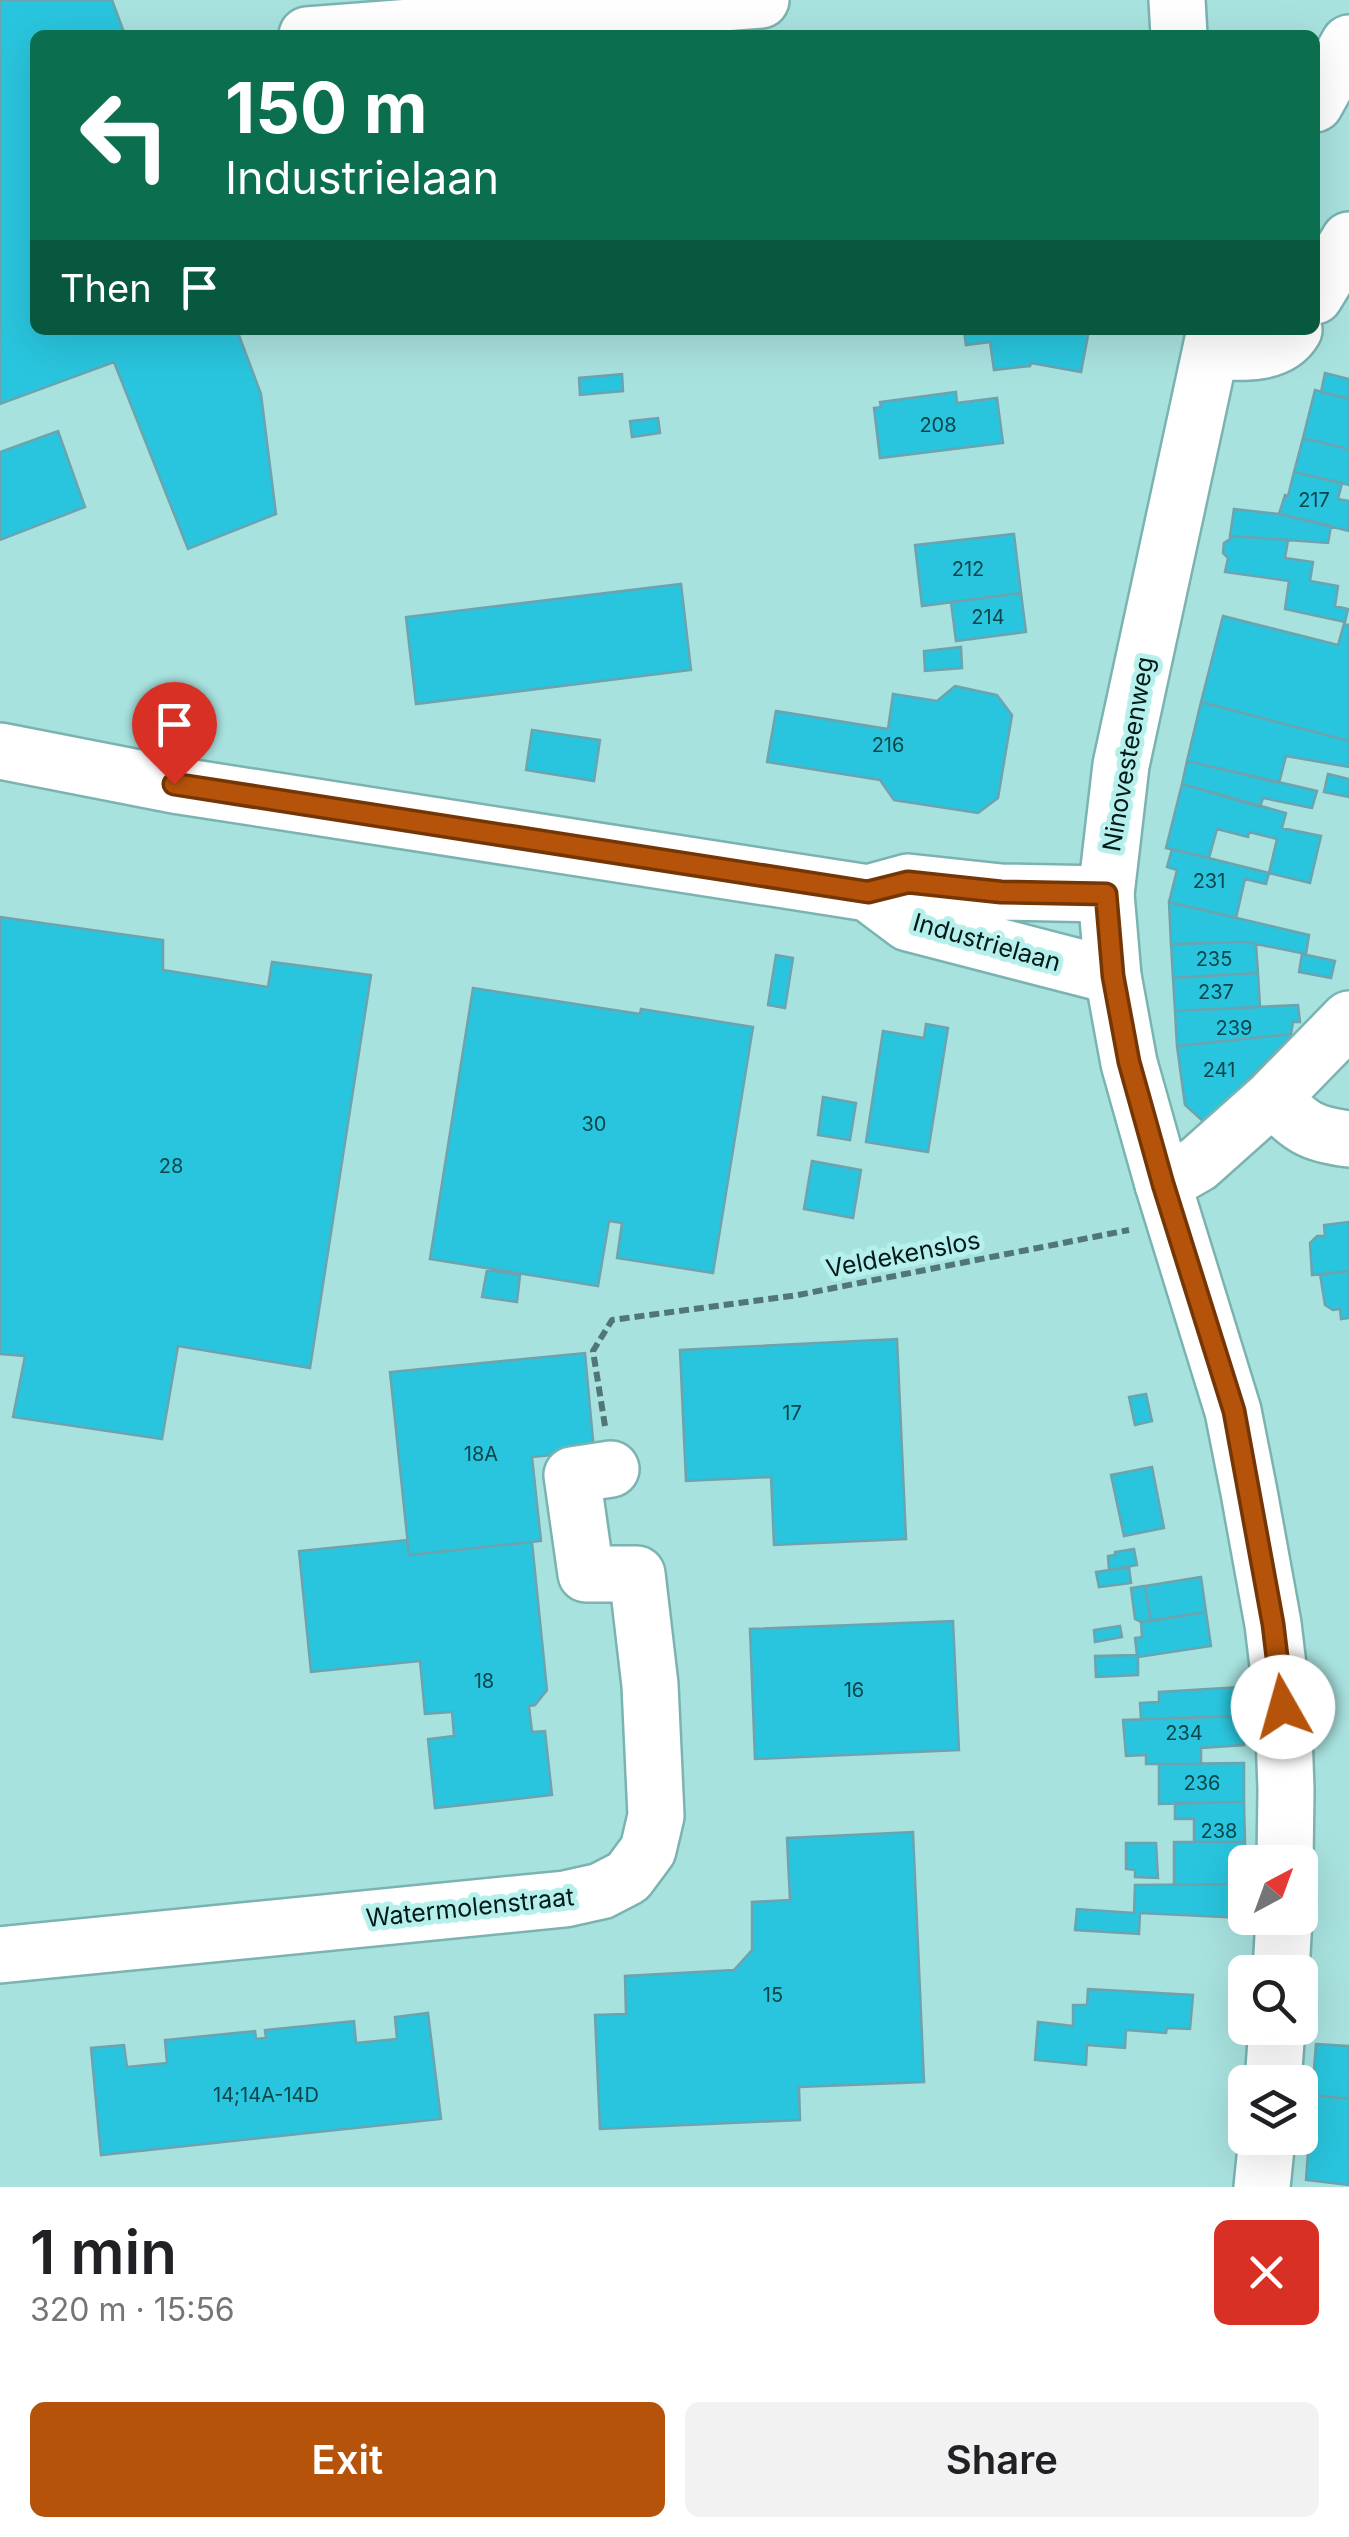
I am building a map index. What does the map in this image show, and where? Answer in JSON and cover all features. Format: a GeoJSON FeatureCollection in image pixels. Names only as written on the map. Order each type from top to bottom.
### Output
{"type":"FeatureCollection","features":[{"type":"Feature","properties":{"kind":"street"},"geometry":{"type":"LineString","coordinates":[[371,30],[761,0]]}},
{"type":"Feature","properties":{"kind":"street"},"geometry":{"type":"LineString","coordinates":[[1177,0],[1179,30]]}},
{"type":"Feature","properties":{"kind":"street"},"geometry":{"type":"LineString","coordinates":[[1320,95],[1349,43]]}},
{"type":"Feature","properties":{"kind":"street"},"geometry":{"type":"LineString","coordinates":[[1320,288],[1349,240]]}},
{"type":"Feature","properties":{"kind":"street","name":"Ninovesteenweg"},"geometry":{"type":"LineString","coordinates":[[1285,1845],[1283,1707],[1264,1569],[1234,1411],[1129,1062],[1113,976],[1106,894],[1120,765],[1213,341],[1252,354],[1291,335]]}},
{"type":"Feature","properties":{"kind":"street","name":"Industrielaan"},"geometry":{"type":"LineString","coordinates":[[0,751],[174,784],[868,892],[908,882],[1001,892],[1106,894]]}},
{"type":"Feature","properties":{"kind":"street","name":"Industrielaan"},"geometry":{"type":"LineString","coordinates":[[868,892],[908,922],[1113,976]]}},
{"type":"Feature","properties":{"kind":"street"},"geometry":{"type":"LineString","coordinates":[[1169,1203],[1198,1164],[1272,1098],[1349,1019]]}},
{"type":"Feature","properties":{"kind":"street"},"geometry":{"type":"LineString","coordinates":[[1272,1098],[1304,1128],[1349,1140]]}},
{"type":"Feature","properties":{"kind":"street","name":"Watermolenstraat"},"geometry":{"type":"LineString","coordinates":[[0,1955],[565,1899],[601,1891],[628,1877],[648,1850],[656,1816],[650,1685],[637,1574],[586,1574],[572,1475],[612,1468]]}},
{"type":"Feature","properties":{"kind":"street"},"geometry":{"type":"LineString","coordinates":[[1262,2187],[1266,2155]]}},
{"type":"Feature","properties":{"kind":"path","name":"Veldekenslos"},"geometry":{"type":"LineString","coordinates":[[612,1468],[593,1351],[612,1320],[798,1294],[1169,1203]]}},
{"type":"Feature","properties":{"kind":"building"},"geometry":{"type":"Polygon","coordinates":[[[0,0],[112,0],[123,30],[30,30],[30,335],[239,335],[261,394],[276,514],[188,549],[114,362],[0,404],[0,0]]]}},
{"type":"Feature","properties":{"kind":"building"},"geometry":{"type":"Polygon","coordinates":[[[965,335],[1088,335],[1081,372],[1031,363],[994,370],[990,342],[966,345],[965,335]]]}},
{"type":"Feature","properties":{"kind":"building"},"geometry":{"type":"Polygon","coordinates":[[[1325,373],[1349,379],[1349,399],[1321,392],[1325,373]]]}},
{"type":"Feature","properties":{"kind":"building"},"geometry":{"type":"Polygon","coordinates":[[[622,374],[623,391],[580,395],[579,378],[622,374]]]}},
{"type":"Feature","properties":{"kind":"building"},"geometry":{"type":"Polygon","coordinates":[[[1315,390],[1349,399],[1349,449],[1303,438],[1315,390]]]}},
{"type":"Feature","properties":{"kind":"building"},"geometry":{"type":"Polygon","coordinates":[[[956,392],[957,403],[997,398],[1003,443],[880,458],[874,408],[881,407],[880,402],[956,392]]]}},
{"type":"Feature","properties":{"kind":"building"},"geometry":{"type":"Polygon","coordinates":[[[658,418],[660,433],[632,437],[630,421],[658,418]]]}},
{"type":"Feature","properties":{"kind":"building"},"geometry":{"type":"Polygon","coordinates":[[[58,431],[85,507],[0,540],[0,452],[58,431]]]}},
{"type":"Feature","properties":{"kind":"building"},"geometry":{"type":"Polygon","coordinates":[[[1303,438],[1349,449],[1349,485],[1294,472],[1303,438]]]}},
{"type":"Feature","properties":{"kind":"building"},"geometry":{"type":"Polygon","coordinates":[[[1294,472],[1342,483],[1338,499],[1349,501],[1349,531],[1279,514],[1294,472]]]}},
{"type":"Feature","properties":{"kind":"building"},"geometry":{"type":"Polygon","coordinates":[[[1234,509],[1331,526],[1328,543],[1230,536],[1234,509]]]}},
{"type":"Feature","properties":{"kind":"building"},"geometry":{"type":"Polygon","coordinates":[[[1014,534],[1021,593],[922,606],[915,545],[1014,534]]]}},
{"type":"Feature","properties":{"kind":"building"},"geometry":{"type":"Polygon","coordinates":[[[1230,536],[1288,540],[1285,558],[1313,562],[1310,581],[1338,586],[1335,606],[1348,609],[1345,622],[1285,609],[1289,581],[1225,572],[1228,558],[1223,553],[1224,543],[1230,536]]]}},
{"type":"Feature","properties":{"kind":"building"},"geometry":{"type":"Polygon","coordinates":[[[681,584],[691,670],[416,704],[406,617],[681,584]]]}},
{"type":"Feature","properties":{"kind":"building"},"geometry":{"type":"Polygon","coordinates":[[[1021,593],[1026,632],[956,641],[951,602],[1021,593]]]}},
{"type":"Feature","properties":{"kind":"building"},"geometry":{"type":"Polygon","coordinates":[[[1223,616],[1338,645],[1344,624],[1349,625],[1349,741],[1201,702],[1223,616]]]}},
{"type":"Feature","properties":{"kind":"building"},"geometry":{"type":"Polygon","coordinates":[[[961,647],[962,668],[925,671],[924,651],[961,647]]]}},
{"type":"Feature","properties":{"kind":"building"},"geometry":{"type":"Polygon","coordinates":[[[955,686],[997,695],[1012,715],[998,798],[978,813],[894,800],[880,780],[767,762],[776,711],[888,729],[893,694],[937,701],[955,686]]]}},
{"type":"Feature","properties":{"kind":"building"},"geometry":{"type":"Polygon","coordinates":[[[1201,702],[1349,741],[1349,767],[1286,756],[1279,783],[1187,761],[1201,702]]]}},
{"type":"Feature","properties":{"kind":"building"},"geometry":{"type":"Polygon","coordinates":[[[532,730],[600,740],[594,781],[526,770],[532,730]]]}},
{"type":"Feature","properties":{"kind":"building"},"geometry":{"type":"Polygon","coordinates":[[[1187,761],[1317,791],[1312,808],[1263,798],[1260,807],[1182,784],[1187,761]]]}},
{"type":"Feature","properties":{"kind":"building"},"geometry":{"type":"Polygon","coordinates":[[[1328,774],[1349,779],[1349,797],[1324,792],[1328,774]]]}},
{"type":"Feature","properties":{"kind":"building"},"geometry":{"type":"Polygon","coordinates":[[[1182,784],[1286,813],[1282,828],[1321,836],[1310,883],[1269,873],[1277,839],[1249,832],[1248,837],[1217,829],[1209,858],[1166,848],[1182,784]]]}},
{"type":"Feature","properties":{"kind":"building"},"geometry":{"type":"Polygon","coordinates":[[[1172,849],[1269,873],[1266,884],[1245,879],[1236,918],[1169,902],[1177,870],[1167,867],[1172,849]]]}},
{"type":"Feature","properties":{"kind":"building"},"geometry":{"type":"Polygon","coordinates":[[[1169,902],[1309,935],[1306,954],[1246,942],[1171,944],[1169,902]]]}},
{"type":"Feature","properties":{"kind":"building"},"geometry":{"type":"Polygon","coordinates":[[[0,917],[163,940],[163,970],[268,987],[272,962],[371,975],[310,1368],[178,1346],[162,1439],[13,1417],[25,1356],[0,1354],[0,917]]]}},
{"type":"Feature","properties":{"kind":"building"},"geometry":{"type":"Polygon","coordinates":[[[1171,944],[1256,944],[1258,973],[1173,978],[1171,944]]]}},
{"type":"Feature","properties":{"kind":"building"},"geometry":{"type":"Polygon","coordinates":[[[1302,954],[1335,961],[1331,978],[1299,972],[1302,954]]]}},
{"type":"Feature","properties":{"kind":"building"},"geometry":{"type":"Polygon","coordinates":[[[776,955],[793,958],[785,1008],[768,1005],[776,955]]]}},
{"type":"Feature","properties":{"kind":"building"},"geometry":{"type":"Polygon","coordinates":[[[1258,973],[1260,1007],[1175,1011],[1173,978],[1258,973]]]}},
{"type":"Feature","properties":{"kind":"building"},"geometry":{"type":"Polygon","coordinates":[[[473,988],[753,1027],[713,1273],[617,1258],[622,1223],[609,1221],[598,1286],[430,1259],[473,988]]]}},
{"type":"Feature","properties":{"kind":"building"},"geometry":{"type":"Polygon","coordinates":[[[1298,1005],[1300,1022],[1293,1022],[1291,1034],[1177,1046],[1175,1011],[1298,1005]]]}},
{"type":"Feature","properties":{"kind":"building"},"geometry":{"type":"Polygon","coordinates":[[[926,1024],[948,1028],[928,1152],[866,1142],[883,1031],[924,1038],[926,1024]]]}},
{"type":"Feature","properties":{"kind":"building"},"geometry":{"type":"Polygon","coordinates":[[[1291,1034],[1205,1123],[1185,1105],[1177,1046],[1291,1034]]]}},
{"type":"Feature","properties":{"kind":"building"},"geometry":{"type":"Polygon","coordinates":[[[823,1097],[856,1103],[850,1140],[818,1135],[823,1097]]]}},
{"type":"Feature","properties":{"kind":"building"},"geometry":{"type":"Polygon","coordinates":[[[812,1161],[861,1170],[853,1218],[804,1209],[812,1161]]]}},
{"type":"Feature","properties":{"kind":"building"},"geometry":{"type":"Polygon","coordinates":[[[1349,1222],[1349,1271],[1312,1275],[1310,1243],[1317,1236],[1325,1236],[1324,1225],[1349,1222]]]}},
{"type":"Feature","properties":{"kind":"building"},"geometry":{"type":"Polygon","coordinates":[[[487,1270],[520,1275],[517,1302],[482,1297],[487,1270]]]}},
{"type":"Feature","properties":{"kind":"building"},"geometry":{"type":"Polygon","coordinates":[[[1349,1271],[1349,1318],[1341,1319],[1340,1309],[1325,1305],[1320,1274],[1349,1271]]]}},
{"type":"Feature","properties":{"kind":"building"},"geometry":{"type":"Polygon","coordinates":[[[897,1339],[906,1539],[774,1545],[771,1477],[686,1481],[680,1350],[897,1339]]]}},
{"type":"Feature","properties":{"kind":"building"},"geometry":{"type":"Polygon","coordinates":[[[585,1353],[594,1451],[532,1457],[541,1541],[409,1555],[390,1372],[585,1353]]]}},
{"type":"Feature","properties":{"kind":"building"},"geometry":{"type":"Polygon","coordinates":[[[1146,1394],[1152,1421],[1135,1425],[1129,1397],[1146,1394]]]}},
{"type":"Feature","properties":{"kind":"building"},"geometry":{"type":"Polygon","coordinates":[[[1152,1467],[1164,1528],[1124,1536],[1111,1475],[1152,1467]]]}},
{"type":"Feature","properties":{"kind":"building"},"geometry":{"type":"Polygon","coordinates":[[[407,1540],[409,1555],[532,1542],[547,1690],[535,1705],[529,1706],[532,1732],[545,1731],[552,1795],[435,1808],[428,1739],[454,1736],[452,1712],[425,1714],[420,1661],[311,1672],[299,1551],[407,1540]]]}},
{"type":"Feature","properties":{"kind":"building"},"geometry":{"type":"Polygon","coordinates":[[[1134,1549],[1137,1565],[1109,1570],[1108,1556],[1134,1549]]]}},
{"type":"Feature","properties":{"kind":"building"},"geometry":{"type":"Polygon","coordinates":[[[1129,1567],[1131,1583],[1099,1587],[1096,1572],[1129,1567]]]}},
{"type":"Feature","properties":{"kind":"building"},"geometry":{"type":"Polygon","coordinates":[[[1201,1577],[1206,1612],[1151,1621],[1145,1586],[1201,1577]]]}},
{"type":"Feature","properties":{"kind":"building"},"geometry":{"type":"Polygon","coordinates":[[[1145,1586],[1151,1621],[1141,1622],[1135,1619],[1131,1588],[1145,1586]]]}},
{"type":"Feature","properties":{"kind":"building"},"geometry":{"type":"Polygon","coordinates":[[[1206,1612],[1211,1646],[1138,1657],[1138,1675],[1096,1677],[1095,1656],[1137,1655],[1135,1638],[1142,1637],[1141,1622],[1206,1612]]]}},
{"type":"Feature","properties":{"kind":"building"},"geometry":{"type":"Polygon","coordinates":[[[953,1621],[959,1750],[755,1759],[750,1629],[953,1621]]]}},
{"type":"Feature","properties":{"kind":"building"},"geometry":{"type":"Polygon","coordinates":[[[1120,1626],[1122,1637],[1095,1642],[1094,1630],[1120,1626]]]}},
{"type":"Feature","properties":{"kind":"building"},"geometry":{"type":"Polygon","coordinates":[[[1240,1687],[1242,1716],[1141,1719],[1140,1703],[1159,1702],[1159,1692],[1240,1687]]]}},
{"type":"Feature","properties":{"kind":"building"},"geometry":{"type":"Polygon","coordinates":[[[1242,1716],[1244,1745],[1201,1748],[1201,1764],[1146,1764],[1146,1755],[1126,1756],[1123,1720],[1242,1716]]]}},
{"type":"Feature","properties":{"kind":"building"},"geometry":{"type":"Polygon","coordinates":[[[1244,1763],[1244,1802],[1159,1804],[1159,1764],[1244,1763]]]}},
{"type":"Feature","properties":{"kind":"building"},"geometry":{"type":"Polygon","coordinates":[[[1244,1802],[1245,1842],[1194,1842],[1194,1819],[1175,1819],[1175,1803],[1244,1802]]]}},
{"type":"Feature","properties":{"kind":"building"},"geometry":{"type":"Polygon","coordinates":[[[913,1832],[924,2082],[799,2087],[800,2120],[600,2129],[595,2015],[626,2014],[625,1976],[734,1970],[752,1950],[752,1902],[790,1900],[787,1838],[913,1832]]]}},
{"type":"Feature","properties":{"kind":"building"},"geometry":{"type":"Polygon","coordinates":[[[1174,1842],[1245,1842],[1228,1845],[1228,1884],[1174,1885],[1174,1842]]]}},
{"type":"Feature","properties":{"kind":"building"},"geometry":{"type":"Polygon","coordinates":[[[1126,1843],[1156,1843],[1158,1878],[1135,1877],[1135,1870],[1126,1869],[1126,1843]]]}},
{"type":"Feature","properties":{"kind":"building"},"geometry":{"type":"Polygon","coordinates":[[[1228,1884],[1228,1917],[1140,1913],[1139,1934],[1075,1930],[1077,1909],[1134,1913],[1135,1885],[1228,1884]]]}},
{"type":"Feature","properties":{"kind":"building"},"geometry":{"type":"Polygon","coordinates":[[[1088,1989],[1193,1995],[1190,2029],[1167,2028],[1166,2033],[1126,2030],[1125,2048],[1087,2045],[1086,2065],[1035,2060],[1038,2022],[1073,2026],[1073,2005],[1087,2005],[1088,1989]]]}},
{"type":"Feature","properties":{"kind":"building"},"geometry":{"type":"Polygon","coordinates":[[[428,2013],[441,2119],[101,2155],[91,2048],[124,2045],[127,2067],[167,2063],[165,2040],[255,2031],[256,2039],[266,2038],[265,2030],[354,2021],[356,2043],[397,2039],[395,2017],[428,2013]]]}},
{"type":"Feature","properties":{"kind":"building"},"geometry":{"type":"Polygon","coordinates":[[[1316,2045],[1349,2046],[1349,2099],[1318,2096],[1318,2065],[1314,2065],[1316,2045]]]}},
{"type":"Feature","properties":{"kind":"building"},"geometry":{"type":"Polygon","coordinates":[[[1318,2096],[1349,2099],[1349,2185],[1306,2180],[1308,2155],[1318,2155],[1318,2096]]]}},
{"type":"Feature","properties":{"kind":"route"},"geometry":{"type":"LineString","coordinates":[[174,784],[868,892],[908,882],[1001,892],[1106,894],[1113,976],[1129,1062],[1234,1411],[1264,1569],[1283,1707]]}}]}
